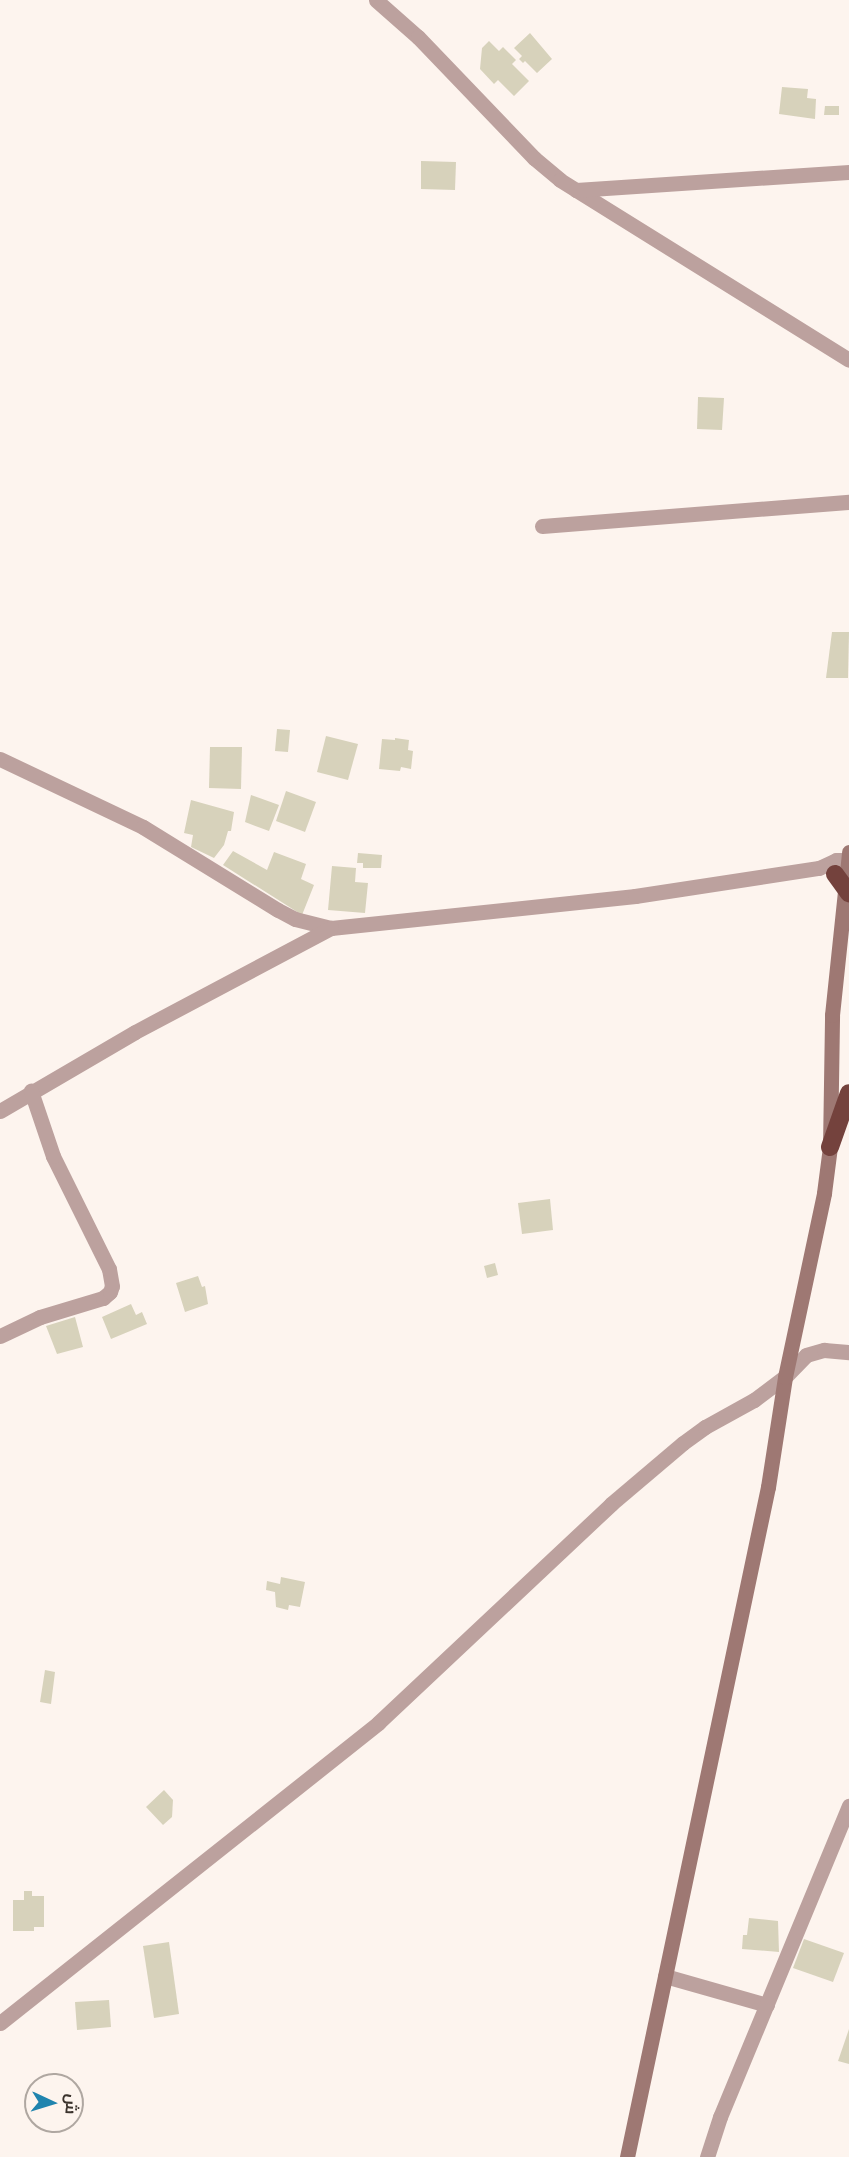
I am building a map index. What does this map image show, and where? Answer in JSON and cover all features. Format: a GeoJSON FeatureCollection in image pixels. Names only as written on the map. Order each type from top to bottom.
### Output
{"type":"FeatureCollection","features":[{"type":"Feature","properties":{"kind":"highway"},"geometry":{"type":"LineString","coordinates":[[830,1147],[849,1093]]}},
{"type":"Feature","properties":{"kind":"street"},"geometry":{"type":"LineString","coordinates":[[376,0],[418,37],[534,158],[576,190],[849,360]]}},
{"type":"Feature","properties":{"kind":"street"},"geometry":{"type":"LineString","coordinates":[[576,190],[849,172]]}},
{"type":"Feature","properties":{"kind":"street"},"geometry":{"type":"LineString","coordinates":[[542,526],[849,502]]}},
{"type":"Feature","properties":{"kind":"street"},"geometry":{"type":"LineString","coordinates":[[0,759],[143,827],[295,919],[331,927],[635,896],[840,879]]}},
{"type":"Feature","properties":{"kind":"street"},"geometry":{"type":"LineString","coordinates":[[840,879],[849,857]]}},
{"type":"Feature","properties":{"kind":"street"},"geometry":{"type":"LineString","coordinates":[[627,2157],[768,1488],[785,1377],[817,1228],[830,1147],[832,1015],[840,879],[836,860],[849,857]]}},
{"type":"Feature","properties":{"kind":"street"},"geometry":{"type":"LineString","coordinates":[[0,1111],[135,1032],[331,927]]}},
{"type":"Feature","properties":{"kind":"street"},"geometry":{"type":"LineString","coordinates":[[0,1336],[40,1317],[103,1298],[110,1292],[112,1286],[110,1269],[53,1156],[31,1091]]}},
{"type":"Feature","properties":{"kind":"street"},"geometry":{"type":"LineString","coordinates":[[0,2023],[378,1723],[649,1470],[705,1427],[754,1400],[785,1377],[806,1355],[813,1352],[849,1352]]}},
{"type":"Feature","properties":{"kind":"street"},"geometry":{"type":"LineString","coordinates":[[707,2157],[720,2117],[849,1806]]}},
{"type":"Feature","properties":{"kind":"street"},"geometry":{"type":"LineString","coordinates":[[665,1976],[767,2005]]}},
{"type":"Feature","properties":{"kind":"building"},"geometry":{"type":"Polygon","coordinates":[[[530,33],[552,59],[537,73],[525,61],[523,63],[519,59],[522,56],[514,48],[530,33]]]}},
{"type":"Feature","properties":{"kind":"building"},"geometry":{"type":"Polygon","coordinates":[[[489,41],[499,51],[503,47],[516,60],[512,64],[529,81],[514,96],[498,80],[494,84],[480,69],[482,48],[489,41]]]}},
{"type":"Feature","properties":{"kind":"building"},"geometry":{"type":"Polygon","coordinates":[[[782,87],[808,89],[807,98],[816,99],[815,119],[779,114],[782,87]]]}},
{"type":"Feature","properties":{"kind":"building"},"geometry":{"type":"Polygon","coordinates":[[[825,106],[839,106],[839,115],[824,115],[825,106]]]}},
{"type":"Feature","properties":{"kind":"building"},"geometry":{"type":"Polygon","coordinates":[[[421,161],[456,162],[455,190],[421,189],[421,161]]]}},
{"type":"Feature","properties":{"kind":"building"},"geometry":{"type":"Polygon","coordinates":[[[698,397],[724,398],[722,430],[697,429],[698,397]]]}},
{"type":"Feature","properties":{"kind":"building"},"geometry":{"type":"Polygon","coordinates":[[[832,632],[849,632],[848,678],[826,678],[832,632]]]}},
{"type":"Feature","properties":{"kind":"building"},"geometry":{"type":"Polygon","coordinates":[[[277,729],[290,730],[288,752],[275,751],[277,729]]]}},
{"type":"Feature","properties":{"kind":"building"},"geometry":{"type":"Polygon","coordinates":[[[326,736],[358,744],[348,780],[317,772],[326,736]]]}},
{"type":"Feature","properties":{"kind":"building"},"geometry":{"type":"Polygon","coordinates":[[[395,738],[409,740],[408,750],[413,751],[411,769],[401,767],[400,771],[379,769],[382,739],[395,740],[395,738]]]}},
{"type":"Feature","properties":{"kind":"building"},"geometry":{"type":"Polygon","coordinates":[[[210,747],[242,747],[241,789],[209,788],[210,747]]]}},
{"type":"Feature","properties":{"kind":"building"},"geometry":{"type":"Polygon","coordinates":[[[286,791],[316,802],[305,832],[276,821],[286,791]]]}},
{"type":"Feature","properties":{"kind":"building"},"geometry":{"type":"Polygon","coordinates":[[[251,795],[279,805],[269,831],[245,822],[251,795]]]}},
{"type":"Feature","properties":{"kind":"building"},"geometry":{"type":"Polygon","coordinates":[[[191,800],[234,812],[231,831],[228,831],[224,845],[214,858],[191,847],[193,835],[184,833],[191,800]]]}},
{"type":"Feature","properties":{"kind":"building"},"geometry":{"type":"Polygon","coordinates":[[[233,851],[267,870],[274,852],[306,864],[301,879],[314,885],[302,915],[223,865],[233,851]]]}},
{"type":"Feature","properties":{"kind":"building"},"geometry":{"type":"Polygon","coordinates":[[[358,853],[382,855],[381,868],[363,868],[363,863],[357,863],[358,853]]]}},
{"type":"Feature","properties":{"kind":"building"},"geometry":{"type":"Polygon","coordinates":[[[332,866],[356,868],[355,882],[368,883],[365,913],[328,910],[332,866]]]}},
{"type":"Feature","properties":{"kind":"building"},"geometry":{"type":"Polygon","coordinates":[[[550,1199],[553,1230],[522,1234],[518,1203],[550,1199]]]}},
{"type":"Feature","properties":{"kind":"building"},"geometry":{"type":"Polygon","coordinates":[[[495,1263],[498,1275],[487,1278],[484,1266],[495,1263]]]}},
{"type":"Feature","properties":{"kind":"building"},"geometry":{"type":"Polygon","coordinates":[[[198,1276],[202,1287],[205,1286],[208,1304],[185,1312],[176,1283],[198,1276]]]}},
{"type":"Feature","properties":{"kind":"building"},"geometry":{"type":"Polygon","coordinates":[[[131,1304],[136,1315],[142,1312],[147,1324],[111,1339],[102,1317],[131,1304]]]}},
{"type":"Feature","properties":{"kind":"building"},"geometry":{"type":"Polygon","coordinates":[[[75,1317],[83,1347],[57,1354],[46,1326],[75,1317]]]}},
{"type":"Feature","properties":{"kind":"building"},"geometry":{"type":"Polygon","coordinates":[[[281,1577],[305,1582],[300,1607],[289,1605],[288,1610],[276,1607],[275,1592],[266,1590],[267,1581],[280,1584],[281,1577]]]}},
{"type":"Feature","properties":{"kind":"building"},"geometry":{"type":"Polygon","coordinates":[[[45,1670],[55,1672],[51,1704],[40,1702],[45,1670]]]}},
{"type":"Feature","properties":{"kind":"building"},"geometry":{"type":"Polygon","coordinates":[[[164,1790],[173,1800],[172,1817],[163,1825],[146,1807],[164,1790]]]}},
{"type":"Feature","properties":{"kind":"building"},"geometry":{"type":"Polygon","coordinates":[[[24,1891],[32,1891],[32,1896],[44,1896],[44,1927],[34,1927],[34,1931],[13,1931],[13,1900],[24,1900],[24,1891]]]}},
{"type":"Feature","properties":{"kind":"building"},"geometry":{"type":"Polygon","coordinates":[[[749,1918],[778,1921],[779,1952],[742,1949],[743,1935],[747,1935],[749,1918]]]}},
{"type":"Feature","properties":{"kind":"building"},"geometry":{"type":"Polygon","coordinates":[[[804,1939],[844,1953],[833,1982],[793,1968],[804,1939]]]}},
{"type":"Feature","properties":{"kind":"building"},"geometry":{"type":"Polygon","coordinates":[[[169,1942],[179,2014],[154,2018],[143,1946],[169,1942]]]}},
{"type":"Feature","properties":{"kind":"building"},"geometry":{"type":"Polygon","coordinates":[[[109,2000],[111,2027],[77,2030],[75,2002],[109,2000]]]}},
{"type":"Feature","properties":{"kind":"building"},"geometry":{"type":"Polygon","coordinates":[[[849,2029],[849,2064],[838,2061],[849,2029]]]}}]}
